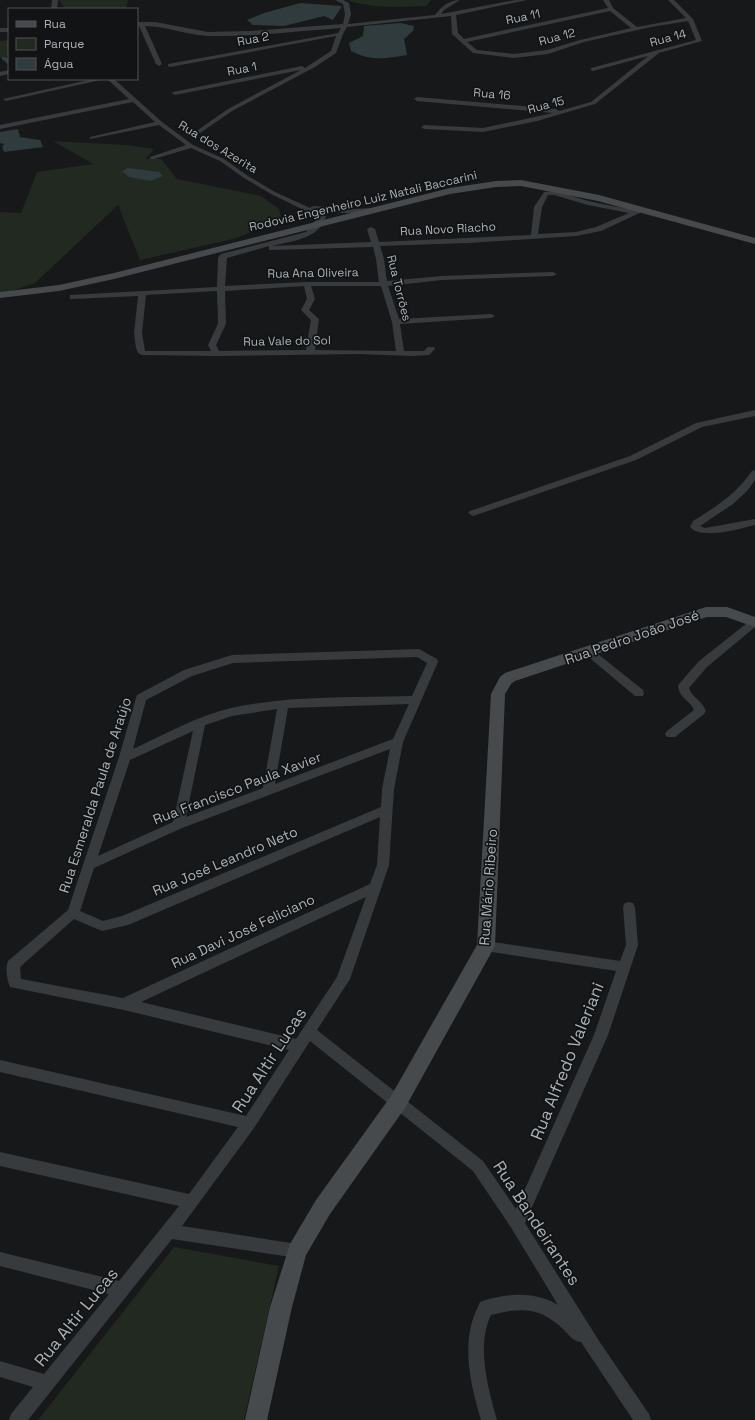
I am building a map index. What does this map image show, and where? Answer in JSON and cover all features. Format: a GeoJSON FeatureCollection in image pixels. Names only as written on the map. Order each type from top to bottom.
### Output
{"type":"FeatureCollection","features":[{"type":"Feature","properties":{"kind":"main road","name":"Rodovia Engenheiro Luiz Natali Baccarini"},"geometry":{"type":"LineString","coordinates":[[0,295],[59,288],[114,276],[371,210],[474,186],[515,183],[599,198],[638,211],[755,241]]}},
{"type":"Feature","properties":{"kind":"main road","name":"Rua Pedro João José"},"geometry":{"type":"LineString","coordinates":[[510,677],[706,612],[726,612],[755,622]]}},
{"type":"Feature","properties":{"kind":"main road","name":"Rua Mário Ribeiro"},"geometry":{"type":"LineString","coordinates":[[256,1420],[296,1251],[323,1208],[398,1102],[486,946],[498,694],[505,681],[510,677]]}},
{"type":"Feature","properties":{"kind":"street"},"geometry":{"type":"LineString","coordinates":[[338,0],[346,3],[348,14],[345,26]]}},
{"type":"Feature","properties":{"kind":"street"},"geometry":{"type":"LineString","coordinates":[[436,17],[442,9],[457,0]]}},
{"type":"Feature","properties":{"kind":"street"},"geometry":{"type":"LineString","coordinates":[[498,0],[508,3]]}},
{"type":"Feature","properties":{"kind":"street"},"geometry":{"type":"LineString","coordinates":[[159,64],[139,24],[155,24],[208,34],[250,32],[345,26],[436,17],[524,0]]}},
{"type":"Feature","properties":{"kind":"street"},"geometry":{"type":"LineString","coordinates":[[606,0],[612,9],[636,29]]}},
{"type":"Feature","properties":{"kind":"street","name":"Rua 14"},"geometry":{"type":"LineString","coordinates":[[593,69],[699,41],[690,19],[671,0]]}},
{"type":"Feature","properties":{"kind":"street","name":"Rua 11"},"geometry":{"type":"LineString","coordinates":[[464,41],[612,9]]}},
{"type":"Feature","properties":{"kind":"street","name":"Rua 12"},"geometry":{"type":"LineString","coordinates":[[453,13],[455,34],[475,52],[514,56],[548,52],[582,41],[690,19]]}},
{"type":"Feature","properties":{"kind":"street","name":"Rua 1"},"geometry":{"type":"LineString","coordinates":[[200,131],[230,110],[314,66],[334,52],[340,34],[345,26]]}},
{"type":"Feature","properties":{"kind":"street","name":"Rua 2"},"geometry":{"type":"LineString","coordinates":[[170,65],[340,34]]}},
{"type":"Feature","properties":{"kind":"street","name":"Rua 15"},"geometry":{"type":"LineString","coordinates":[[424,127],[483,130],[537,120],[593,103],[658,52]]}},
{"type":"Feature","properties":{"kind":"street"},"geometry":{"type":"LineString","coordinates":[[4,58],[8,62]]}},
{"type":"Feature","properties":{"kind":"street","name":"Rua 1"},"geometry":{"type":"LineString","coordinates":[[174,93],[314,66]]}},
{"type":"Feature","properties":{"kind":"street"},"geometry":{"type":"LineString","coordinates":[[6,99],[97,80]]}},
{"type":"Feature","properties":{"kind":"street","name":"Rua dos Azerita"},"geometry":{"type":"LineString","coordinates":[[111,80],[160,123],[191,146],[222,160],[246,177],[273,193],[304,207]]}},
{"type":"Feature","properties":{"kind":"street","name":"Rua 16"},"geometry":{"type":"LineString","coordinates":[[417,99],[564,112]]}},
{"type":"Feature","properties":{"kind":"street"},"geometry":{"type":"LineString","coordinates":[[0,127],[135,100]]}},
{"type":"Feature","properties":{"kind":"street"},"geometry":{"type":"LineString","coordinates":[[92,138],[160,123]]}},
{"type":"Feature","properties":{"kind":"street"},"geometry":{"type":"LineString","coordinates":[[152,158],[191,146]]}},
{"type":"Feature","properties":{"kind":"street"},"geometry":{"type":"LineString","coordinates":[[534,236],[538,207],[546,193],[554,193],[588,203],[638,211]]}},
{"type":"Feature","properties":{"kind":"street"},"geometry":{"type":"LineString","coordinates":[[304,207],[328,210],[371,210]]}},
{"type":"Feature","properties":{"kind":"street"},"geometry":{"type":"LineString","coordinates":[[216,354],[212,345],[222,324],[222,258],[224,256],[309,234],[321,220],[322,216],[304,207]]}},
{"type":"Feature","properties":{"kind":"street","name":"Rua Novo Riacho"},"geometry":{"type":"LineString","coordinates":[[250,249],[576,234],[598,229],[638,211]]}},
{"type":"Feature","properties":{"kind":"street","name":"Rua Torrões"},"geometry":{"type":"LineString","coordinates":[[371,229],[376,244],[384,284],[396,322],[400,354]]}},
{"type":"Feature","properties":{"kind":"street","name":"Rua Ana Oliveira"},"geometry":{"type":"LineString","coordinates":[[73,298],[221,288],[307,284],[384,284],[442,278],[553,274]]}},
{"type":"Feature","properties":{"kind":"street"},"geometry":{"type":"LineString","coordinates":[[307,284],[311,299],[305,310],[315,319],[310,353]]}},
{"type":"Feature","properties":{"kind":"street","name":"Rua Vale do Sol"},"geometry":{"type":"LineString","coordinates":[[142,293],[138,341],[139,350],[142,353],[400,354],[426,353],[431,349]]}},
{"type":"Feature","properties":{"kind":"street"},"geometry":{"type":"LineString","coordinates":[[396,322],[490,316]]}},
{"type":"Feature","properties":{"kind":"street"},"geometry":{"type":"LineString","coordinates":[[473,513],[633,458],[699,425],[755,413]]}},
{"type":"Feature","properties":{"kind":"street"},"geometry":{"type":"LineString","coordinates":[[755,474],[747,487],[726,506],[696,523],[695,527],[705,531],[755,522]]}},
{"type":"Feature","properties":{"kind":"street"},"geometry":{"type":"LineString","coordinates":[[671,734],[700,711],[698,705],[685,694],[683,687],[703,664],[755,622]]}},
{"type":"Feature","properties":{"kind":"street"},"geometry":{"type":"LineString","coordinates":[[589,652],[639,693]]}},
{"type":"Feature","properties":{"kind":"street","name":"Rua Esmeralda Paula de Araújo"},"geometry":{"type":"LineString","coordinates":[[124,1004],[15,984],[13,964],[73,913],[125,757],[141,698],[188,673],[232,659],[419,653],[433,662]]}},
{"type":"Feature","properties":{"kind":"street","name":"Rua Altir Lucas"},"geometry":{"type":"LineString","coordinates":[[17,1420],[192,1202],[249,1123],[343,979],[383,865],[388,789],[397,742],[433,662]]}},
{"type":"Feature","properties":{"kind":"street"},"geometry":{"type":"LineString","coordinates":[[125,757],[200,723],[231,712],[283,704],[416,700]]}},
{"type":"Feature","properties":{"kind":"street"},"geometry":{"type":"LineString","coordinates":[[268,792],[283,704]]}},
{"type":"Feature","properties":{"kind":"street"},"geometry":{"type":"LineString","coordinates":[[178,825],[200,723]]}},
{"type":"Feature","properties":{"kind":"street","name":"Rua Francisco Paula Xavier"},"geometry":{"type":"LineString","coordinates":[[89,865],[178,825],[397,742]]}},
{"type":"Feature","properties":{"kind":"street","name":"Rua José Leandro Neto"},"geometry":{"type":"LineString","coordinates":[[73,913],[102,926],[124,920],[387,809]]}},
{"type":"Feature","properties":{"kind":"street","name":"Rua Davi José Feliciano"},"geometry":{"type":"LineString","coordinates":[[124,1004],[375,887]]}},
{"type":"Feature","properties":{"kind":"street","name":"Rua Alfredo Valeriani"},"geometry":{"type":"LineString","coordinates":[[517,1224],[601,1036],[632,945],[629,906]]}},
{"type":"Feature","properties":{"kind":"street"},"geometry":{"type":"LineString","coordinates":[[486,946],[624,967]]}},
{"type":"Feature","properties":{"kind":"street"},"geometry":{"type":"LineString","coordinates":[[124,1004],[299,1046]]}},
{"type":"Feature","properties":{"kind":"street","name":"Rua Bandeirantes"},"geometry":{"type":"LineString","coordinates":[[309,1032],[478,1166],[517,1224],[595,1350],[643,1420]]}},
{"type":"Feature","properties":{"kind":"street"},"geometry":{"type":"LineString","coordinates":[[0,1066],[249,1123]]}},
{"type":"Feature","properties":{"kind":"street"},"geometry":{"type":"LineString","coordinates":[[0,1159],[192,1202]]}},
{"type":"Feature","properties":{"kind":"street"},"geometry":{"type":"LineString","coordinates":[[168,1231],[296,1251]]}},
{"type":"Feature","properties":{"kind":"street"},"geometry":{"type":"LineString","coordinates":[[0,1259],[121,1289]]}},
{"type":"Feature","properties":{"kind":"street"},"geometry":{"type":"LineString","coordinates":[[489,1420],[481,1394],[476,1349],[479,1323],[486,1308],[512,1302],[545,1306],[565,1320],[595,1350]]}},
{"type":"Feature","properties":{"kind":"street"},"geometry":{"type":"LineString","coordinates":[[0,1369],[46,1383]]}},
{"type":"Feature","properties":{"kind":"green space"},"geometry":{"type":"Polygon","coordinates":[[[59,0],[128,0],[126,8],[64,8],[59,0]]]}},
{"type":"Feature","properties":{"kind":"green space"},"geometry":{"type":"Polygon","coordinates":[[[348,0],[431,0],[426,6],[397,7],[367,5],[348,0]]]}},
{"type":"Feature","properties":{"kind":"green space"},"geometry":{"type":"Polygon","coordinates":[[[8,40],[8,56],[0,58],[0,41],[8,40]]]}},
{"type":"Feature","properties":{"kind":"green space"},"geometry":{"type":"Polygon","coordinates":[[[53,141],[126,145],[154,149],[146,159],[161,159],[177,179],[261,196],[279,209],[282,221],[233,239],[140,260],[118,205],[35,283],[11,291],[0,292],[0,212],[21,213],[37,172],[93,164],[53,141]]]}},
{"type":"Feature","properties":{"kind":"green space"},"geometry":{"type":"Polygon","coordinates":[[[174,1247],[279,1266],[244,1420],[38,1420],[174,1247]]]}},
{"type":"Feature","properties":{"kind":"water"},"geometry":{"type":"Polygon","coordinates":[[[300,3],[342,6],[333,20],[324,16],[284,26],[253,25],[247,20],[264,13],[300,3]]]}},
{"type":"Feature","properties":{"kind":"water"},"geometry":{"type":"Polygon","coordinates":[[[400,23],[414,26],[413,31],[404,39],[407,55],[372,58],[351,51],[349,43],[363,36],[364,26],[400,23]]]}},
{"type":"Feature","properties":{"kind":"water"},"geometry":{"type":"Polygon","coordinates":[[[18,129],[20,137],[40,140],[43,147],[4,152],[2,147],[4,144],[0,143],[0,132],[18,129]]]}},
{"type":"Feature","properties":{"kind":"water"},"geometry":{"type":"Polygon","coordinates":[[[128,168],[159,172],[163,176],[151,181],[129,177],[122,171],[128,168]]]}}]}
